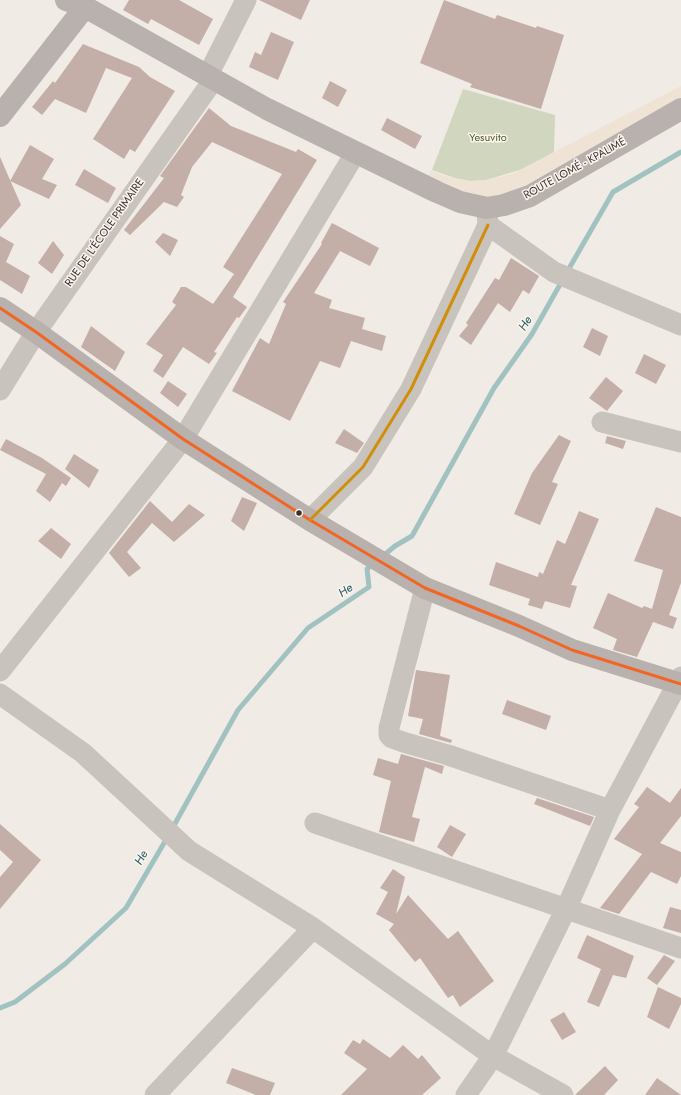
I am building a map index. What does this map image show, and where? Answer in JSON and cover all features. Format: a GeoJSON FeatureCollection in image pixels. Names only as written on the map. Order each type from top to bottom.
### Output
{"type":"FeatureCollection","features":[{"type":"Feature","properties":{"kind":"main road","name":"ROUTE LOMÉ - KPALIMÉ"},"geometry":{"type":"LineString","coordinates":[[80,2],[267,109],[460,202],[487,217],[504,205],[530,196],[681,109]]}},
{"type":"Feature","properties":{"kind":"main road"},"geometry":{"type":"LineString","coordinates":[[0,116],[80,2]]}},
{"type":"Feature","properties":{"kind":"main road"},"geometry":{"type":"LineString","coordinates":[[0,308],[36,332],[183,439],[310,520],[424,588],[519,626],[572,650],[680,682]]}},
{"type":"Feature","properties":{"kind":"street","name":"RUE DE L'ÉCOLE PRIMAIRE"},"geometry":{"type":"LineString","coordinates":[[0,390],[36,332],[211,77],[246,0]]}},
{"type":"Feature","properties":{"kind":"street"},"geometry":{"type":"LineString","coordinates":[[0,671],[183,439],[366,157]]}},
{"type":"Feature","properties":{"kind":"street"},"geometry":{"type":"LineString","coordinates":[[310,520],[363,467],[411,389],[487,217],[554,272],[579,284],[681,325]]}},
{"type":"Feature","properties":{"kind":"street"},"geometry":{"type":"LineString","coordinates":[[602,422],[681,442]]}},
{"type":"Feature","properties":{"kind":"street"},"geometry":{"type":"LineString","coordinates":[[424,588],[389,728],[389,735],[392,738],[403,742],[448,755],[610,810]]}},
{"type":"Feature","properties":{"kind":"street"},"geometry":{"type":"LineString","coordinates":[[466,1095],[493,1056],[566,909],[610,810],[680,682]]}},
{"type":"Feature","properties":{"kind":"street"},"geometry":{"type":"LineString","coordinates":[[0,694],[83,753],[189,850],[313,928],[493,1056],[563,1095]]}},
{"type":"Feature","properties":{"kind":"street"},"geometry":{"type":"LineString","coordinates":[[315,822],[681,948]]}},
{"type":"Feature","properties":{"kind":"street"},"geometry":{"type":"LineString","coordinates":[[155,1095],[313,928]]}},
{"type":"Feature","properties":{"kind":"green space","name":"Yesuvito"},"geometry":{"type":"Polygon","coordinates":[[[463,89],[555,115],[554,152],[526,168],[486,180],[470,181],[455,178],[432,170],[463,89]]]}},
{"type":"Feature","properties":{"kind":"shaded area"},"geometry":{"type":"Polygon","coordinates":[[[681,86],[681,108],[506,201],[425,185],[431,171],[455,179],[471,181],[486,180],[512,174],[681,86]]]}},
{"type":"Feature","properties":{"kind":"building"},"geometry":{"type":"Polygon","coordinates":[[[129,0],[179,0],[213,19],[199,45],[151,19],[148,24],[123,10],[129,0]]]}},
{"type":"Feature","properties":{"kind":"building"},"geometry":{"type":"Polygon","coordinates":[[[259,0],[310,0],[301,20],[259,0]]]}},
{"type":"Feature","properties":{"kind":"building"},"geometry":{"type":"Polygon","coordinates":[[[444,0],[495,19],[497,15],[536,28],[537,26],[564,35],[541,109],[470,87],[472,84],[420,63],[444,0]]]}},
{"type":"Feature","properties":{"kind":"building"},"geometry":{"type":"Polygon","coordinates":[[[271,32],[294,42],[278,80],[249,67],[255,52],[261,55],[271,32]]]}},
{"type":"Feature","properties":{"kind":"building"},"geometry":{"type":"Polygon","coordinates":[[[83,44],[139,67],[150,77],[175,91],[135,152],[130,149],[124,159],[93,139],[132,78],[106,68],[86,113],[55,99],[42,115],[32,107],[53,81],[55,83],[83,44]]]}},
{"type":"Feature","properties":{"kind":"building"},"geometry":{"type":"Polygon","coordinates":[[[330,81],[347,90],[338,107],[322,98],[330,81]]]}},
{"type":"Feature","properties":{"kind":"building"},"geometry":{"type":"Polygon","coordinates":[[[209,108],[231,126],[296,152],[298,149],[317,160],[233,297],[247,307],[239,318],[237,317],[214,352],[217,353],[209,364],[183,347],[163,378],[153,371],[163,355],[146,344],[176,305],[172,302],[181,287],[186,287],[213,304],[234,274],[223,267],[282,174],[212,142],[192,167],[181,195],[184,197],[177,207],[164,202],[130,235],[124,230],[164,178],[160,176],[209,108]]]}},
{"type":"Feature","properties":{"kind":"building"},"geometry":{"type":"Polygon","coordinates":[[[387,118],[422,136],[415,149],[381,130],[387,118]]]}},
{"type":"Feature","properties":{"kind":"building"},"geometry":{"type":"Polygon","coordinates":[[[30,145],[54,159],[42,179],[57,185],[49,199],[10,181],[30,145]]]}},
{"type":"Feature","properties":{"kind":"building"},"geometry":{"type":"Polygon","coordinates":[[[0,157],[21,205],[0,229],[0,157]]]}},
{"type":"Feature","properties":{"kind":"building"},"geometry":{"type":"Polygon","coordinates":[[[84,169],[116,188],[108,203],[75,185],[84,169]]]}},
{"type":"Feature","properties":{"kind":"building"},"geometry":{"type":"Polygon","coordinates":[[[332,223],[379,248],[370,266],[340,251],[314,293],[332,300],[329,308],[365,318],[362,329],[386,336],[382,351],[351,341],[340,368],[320,361],[290,421],[232,391],[260,338],[269,344],[286,304],[283,302],[322,244],[321,243],[332,223]]]}},
{"type":"Feature","properties":{"kind":"building"},"geometry":{"type":"Polygon","coordinates":[[[163,233],[178,240],[170,256],[155,242],[163,233]]]}},
{"type":"Feature","properties":{"kind":"building"},"geometry":{"type":"Polygon","coordinates":[[[0,236],[14,244],[6,262],[30,276],[22,294],[0,280],[0,236]]]}},
{"type":"Feature","properties":{"kind":"building"},"geometry":{"type":"Polygon","coordinates":[[[53,241],[64,255],[52,274],[38,263],[53,241]]]}},
{"type":"Feature","properties":{"kind":"building"},"geometry":{"type":"Polygon","coordinates":[[[511,258],[539,276],[529,294],[523,290],[510,312],[498,303],[471,345],[459,336],[468,325],[466,323],[495,278],[499,280],[511,258]]]}},
{"type":"Feature","properties":{"kind":"building"},"geometry":{"type":"Polygon","coordinates":[[[91,326],[125,352],[115,371],[81,347],[91,326]]]}},
{"type":"Feature","properties":{"kind":"building"},"geometry":{"type":"Polygon","coordinates":[[[592,328],[608,336],[600,356],[583,347],[592,328]]]}},
{"type":"Feature","properties":{"kind":"building"},"geometry":{"type":"Polygon","coordinates":[[[644,354],[666,365],[656,384],[635,373],[644,354]]]}},
{"type":"Feature","properties":{"kind":"building"},"geometry":{"type":"Polygon","coordinates":[[[606,377],[623,391],[607,411],[589,398],[606,377]]]}},
{"type":"Feature","properties":{"kind":"building"},"geometry":{"type":"Polygon","coordinates":[[[168,381],[187,394],[178,407],[160,393],[168,381]]]}},
{"type":"Feature","properties":{"kind":"building"},"geometry":{"type":"Polygon","coordinates":[[[344,429],[364,443],[357,453],[335,443],[344,429]]]}},
{"type":"Feature","properties":{"kind":"building"},"geometry":{"type":"Polygon","coordinates":[[[559,435],[571,441],[552,482],[558,484],[540,525],[514,514],[532,473],[559,435]]]}},
{"type":"Feature","properties":{"kind":"building"},"geometry":{"type":"Polygon","coordinates":[[[607,436],[626,441],[623,449],[605,443],[607,436]]]}},
{"type":"Feature","properties":{"kind":"building"},"geometry":{"type":"Polygon","coordinates":[[[6,439],[42,458],[71,478],[66,486],[62,483],[50,502],[36,491],[46,474],[0,450],[6,439]]]}},
{"type":"Feature","properties":{"kind":"building"},"geometry":{"type":"Polygon","coordinates":[[[74,454],[99,470],[89,488],[65,469],[74,454]]]}},
{"type":"Feature","properties":{"kind":"building"},"geometry":{"type":"Polygon","coordinates":[[[242,497],[257,503],[244,531],[231,521],[242,497]]]}},
{"type":"Feature","properties":{"kind":"building"},"geometry":{"type":"Polygon","coordinates":[[[150,501],[172,522],[189,504],[205,515],[174,542],[152,523],[127,552],[141,568],[129,577],[109,553],[150,501]]]}},
{"type":"Feature","properties":{"kind":"building"},"geometry":{"type":"Polygon","coordinates":[[[656,507],[681,517],[681,583],[669,615],[677,618],[673,629],[653,622],[637,657],[613,650],[617,639],[593,628],[608,593],[642,608],[644,606],[652,609],[663,570],[634,561],[656,507]]]}},
{"type":"Feature","properties":{"kind":"building"},"geometry":{"type":"Polygon","coordinates":[[[579,511],[599,519],[571,585],[577,586],[570,608],[545,601],[542,609],[528,605],[530,599],[489,585],[496,562],[538,577],[539,572],[543,574],[557,540],[565,544],[579,511]]]}},
{"type":"Feature","properties":{"kind":"building"},"geometry":{"type":"Polygon","coordinates":[[[51,528],[71,544],[61,559],[38,541],[51,528]]]}},
{"type":"Feature","properties":{"kind":"building"},"geometry":{"type":"Polygon","coordinates":[[[416,670],[450,675],[440,736],[452,740],[451,743],[419,734],[423,719],[408,716],[416,670]]]}},
{"type":"Feature","properties":{"kind":"building"},"geometry":{"type":"Polygon","coordinates":[[[507,700],[551,716],[546,730],[502,714],[507,700]]]}},
{"type":"Feature","properties":{"kind":"building"},"geometry":{"type":"Polygon","coordinates":[[[401,754],[444,766],[442,774],[425,767],[412,817],[420,819],[414,842],[379,832],[391,781],[373,775],[378,758],[398,764],[401,754]]]}},
{"type":"Feature","properties":{"kind":"building"},"geometry":{"type":"Polygon","coordinates":[[[647,787],[670,803],[681,788],[681,816],[660,843],[681,852],[681,876],[677,884],[651,872],[619,914],[600,908],[642,854],[614,839],[639,807],[634,804],[647,787]]]}},
{"type":"Feature","properties":{"kind":"building"},"geometry":{"type":"Polygon","coordinates":[[[537,798],[594,817],[590,826],[534,804],[537,798]]]}},
{"type":"Feature","properties":{"kind":"building"},"geometry":{"type":"Polygon","coordinates":[[[0,824],[41,860],[0,909],[0,877],[13,862],[0,850],[0,824]]]}},
{"type":"Feature","properties":{"kind":"building"},"geometry":{"type":"Polygon","coordinates":[[[450,825],[466,834],[452,857],[437,847],[450,825]]]}},
{"type":"Feature","properties":{"kind":"building"},"geometry":{"type":"Polygon","coordinates":[[[393,869],[405,877],[396,914],[408,895],[448,939],[458,931],[494,981],[460,1007],[453,995],[448,998],[420,958],[415,962],[389,930],[394,924],[376,914],[388,892],[380,888],[393,869]]]}},
{"type":"Feature","properties":{"kind":"building"},"geometry":{"type":"Polygon","coordinates":[[[670,907],[681,910],[681,933],[663,928],[670,907]]]}},
{"type":"Feature","properties":{"kind":"building"},"geometry":{"type":"Polygon","coordinates":[[[587,935],[634,956],[626,978],[613,975],[599,1007],[587,1002],[601,969],[577,958],[587,935]]]}},
{"type":"Feature","properties":{"kind":"building"},"geometry":{"type":"Polygon","coordinates":[[[664,955],[675,961],[657,985],[647,978],[664,955]]]}},
{"type":"Feature","properties":{"kind":"building"},"geometry":{"type":"Polygon","coordinates":[[[658,987],[681,998],[681,1004],[669,1029],[647,1017],[658,987]]]}},
{"type":"Feature","properties":{"kind":"building"},"geometry":{"type":"Polygon","coordinates":[[[564,1012],[576,1032],[562,1040],[550,1020],[564,1012]]]}},
{"type":"Feature","properties":{"kind":"building"},"geometry":{"type":"Polygon","coordinates":[[[363,1039],[390,1058],[403,1045],[418,1059],[422,1055],[441,1078],[422,1095],[341,1095],[367,1069],[344,1053],[353,1040],[360,1044],[363,1039]]]}},
{"type":"Feature","properties":{"kind":"building"},"geometry":{"type":"Polygon","coordinates":[[[605,1066],[618,1080],[604,1095],[575,1095],[605,1066]]]}},
{"type":"Feature","properties":{"kind":"building"},"geometry":{"type":"Polygon","coordinates":[[[232,1068],[275,1083],[270,1095],[256,1095],[226,1083],[232,1068]]]}},
{"type":"Feature","properties":{"kind":"building"},"geometry":{"type":"Polygon","coordinates":[[[657,1078],[681,1095],[645,1095],[657,1078]]]}},
{"type":"Feature","properties":{"kind":"waterway","name":"He"},"geometry":{"type":"LineString","coordinates":[[567,272],[613,192],[681,152]]}},
{"type":"Feature","properties":{"kind":"waterway","name":"He"},"geometry":{"type":"LineString","coordinates":[[383,556],[395,546],[412,536],[494,388],[532,334],[562,281]]}},
{"type":"Feature","properties":{"kind":"waterway","name":"He"},"geometry":{"type":"LineString","coordinates":[[172,829],[238,710],[308,628],[369,587],[367,569],[373,564]]}},
{"type":"Feature","properties":{"kind":"waterway","name":"He"},"geometry":{"type":"LineString","coordinates":[[0,1008],[15,1002],[65,964],[126,908],[167,838]]}},
{"type":"Feature","properties":{"kind":"transit line"},"geometry":{"type":"LineString","coordinates":[[310,520],[363,467],[411,389],[488,225]]}},
{"type":"Feature","properties":{"kind":"transit line"},"geometry":{"type":"LineString","coordinates":[[0,308],[36,332],[183,439],[310,520],[425,588],[519,626],[572,650],[681,684]]}}]}
